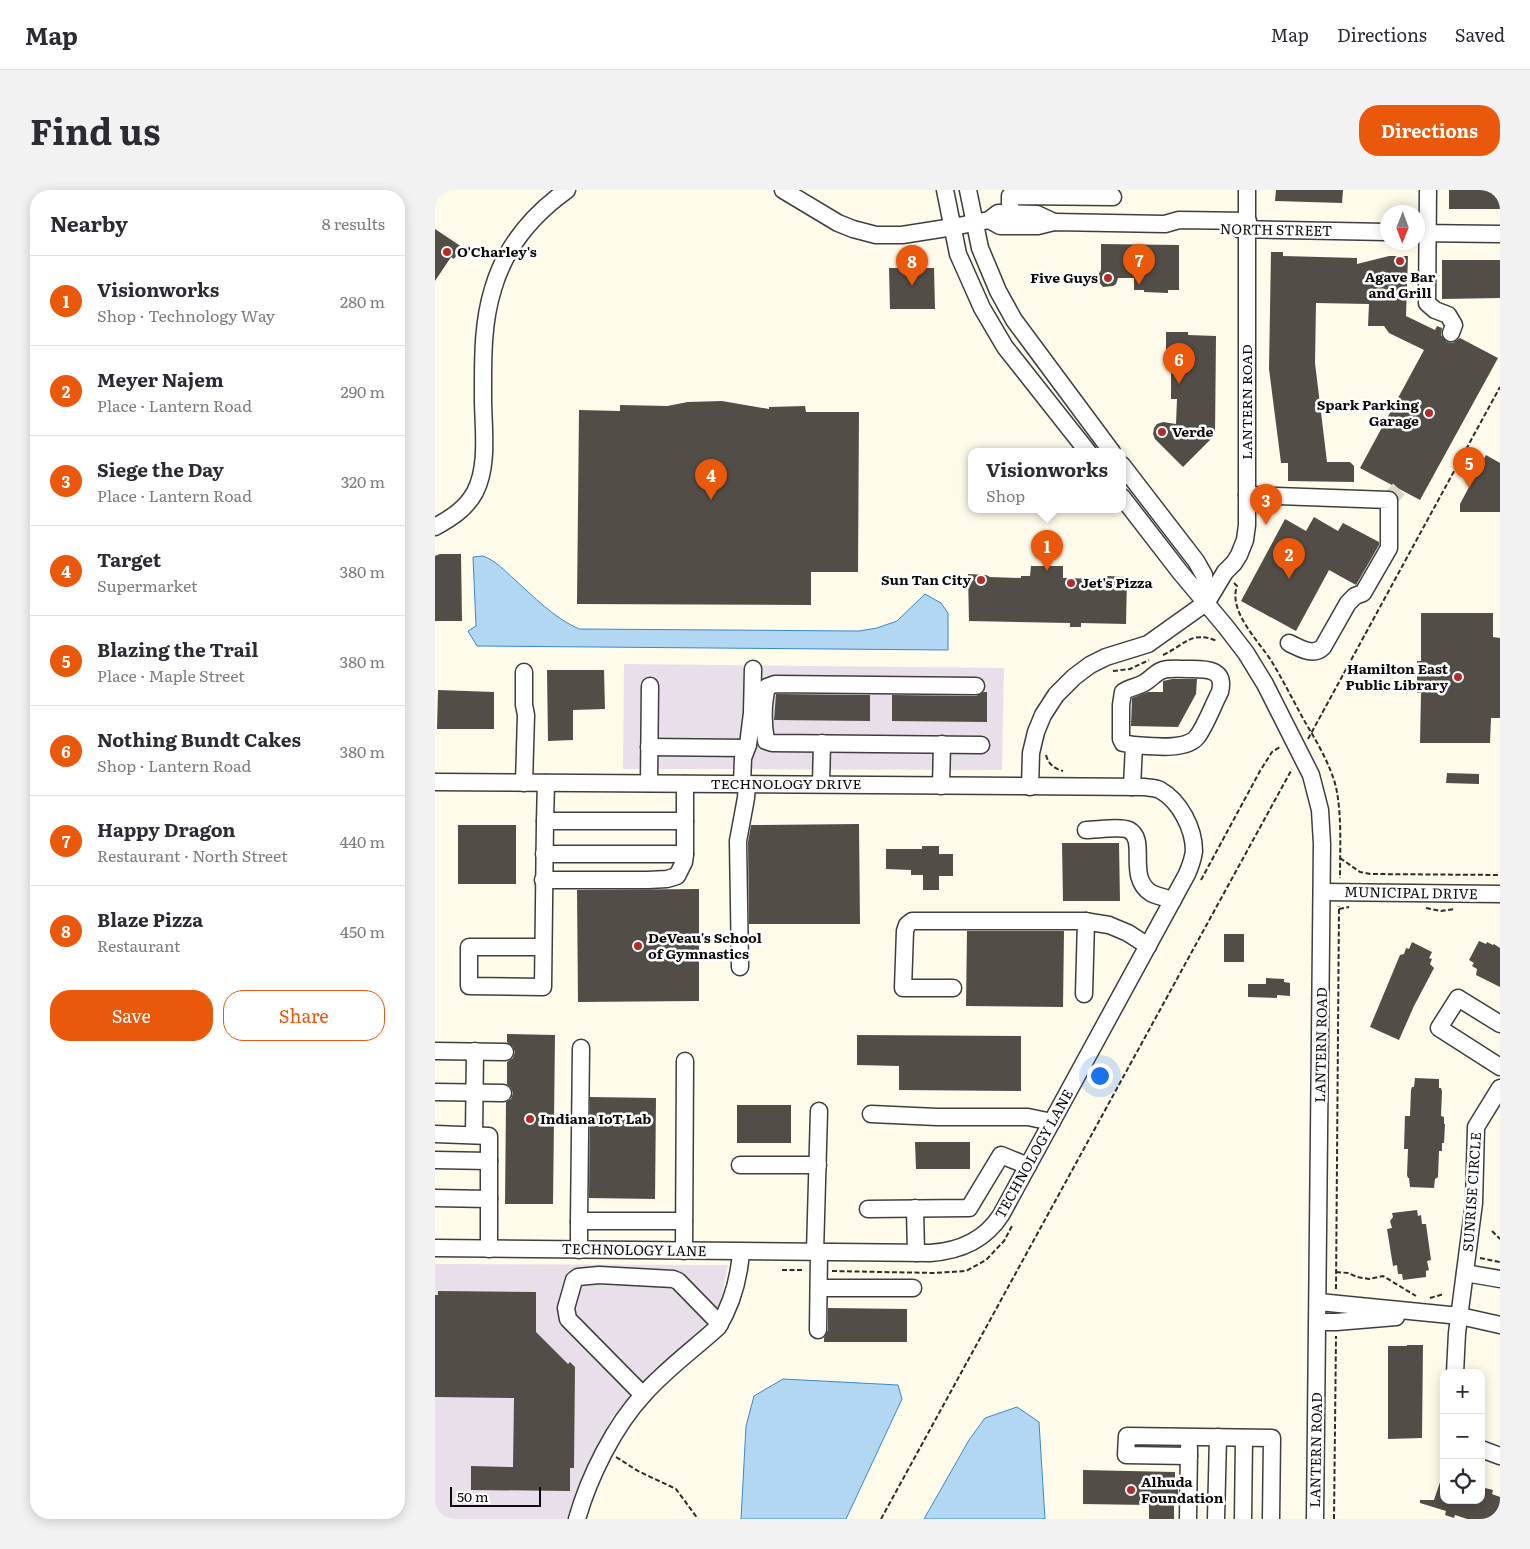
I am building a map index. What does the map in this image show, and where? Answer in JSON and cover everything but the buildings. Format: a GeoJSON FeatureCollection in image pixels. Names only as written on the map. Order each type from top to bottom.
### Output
{"type":"FeatureCollection","features":[{"type":"Feature","properties":{"kind":"street"},"geometry":{"type":"LineString","coordinates":[[435,527],[456,514],[466,504],[475,492],[480,477],[483,452],[485,330],[489,304],[498,275],[526,226],[567,190]]}},
{"type":"Feature","properties":{"kind":"street"},"geometry":{"type":"LineString","coordinates":[[783,190],[838,223],[869,234],[896,236],[970,224]]}},
{"type":"Feature","properties":{"kind":"street"},"geometry":{"type":"LineString","coordinates":[[945,190],[970,224],[990,274],[1014,320],[1109,448]]}},
{"type":"Feature","properties":{"kind":"street"},"geometry":{"type":"LineString","coordinates":[[968,190],[970,224],[958,254],[964,269],[993,329],[1035,387],[1085,448]]}},
{"type":"Feature","properties":{"kind":"street","name":"LANTERN ROAD"},"geometry":{"type":"LineString","coordinates":[[1207,602],[1225,572],[1234,564],[1241,550],[1247,525],[1247,190]]}},
{"type":"Feature","properties":{"kind":"street"},"geometry":{"type":"LineString","coordinates":[[1425,216],[1428,190]]}},
{"type":"Feature","properties":{"kind":"street"},"geometry":{"type":"LineString","coordinates":[[1010,213],[1010,196],[1091,193],[1113,224]]}},
{"type":"Feature","properties":{"kind":"street","name":"NORTH STREET"},"geometry":{"type":"LineString","coordinates":[[970,224],[998,213],[1037,214],[1054,222]]}},
{"type":"Feature","properties":{"kind":"street","name":"NORTH STREET"},"geometry":{"type":"LineString","coordinates":[[970,224],[1000,226],[1038,226],[1054,222],[1165,224],[1179,220],[1380,232]]}},
{"type":"Feature","properties":{"kind":"street"},"geometry":{"type":"LineString","coordinates":[[1425,233],[1500,234]]}},
{"type":"Feature","properties":{"kind":"street"},"geometry":{"type":"LineString","coordinates":[[1424,250],[1427,303],[1450,317],[1454,325],[1451,333]]}},
{"type":"Feature","properties":{"kind":"street"},"geometry":{"type":"LineString","coordinates":[[1030,787],[1031,758],[1035,732],[1043,715],[1065,686],[1079,673],[1097,661],[1148,644],[1207,602],[1204,575],[1196,561],[1126,470]]}},
{"type":"Feature","properties":{"kind":"street"},"geometry":{"type":"LineString","coordinates":[[1247,495],[1389,500],[1389,548],[1363,593],[1355,596],[1348,603],[1323,647],[1318,652],[1311,652],[1289,643]]}},
{"type":"Feature","properties":{"kind":"street","name":"LANTERN ROAD"},"geometry":{"type":"LineString","coordinates":[[1126,502],[1180,572],[1207,602],[1255,667],[1286,723],[1311,775],[1319,804],[1322,824],[1322,892],[1319,1302],[1315,1519]]}},
{"type":"Feature","properties":{"kind":"street"},"geometry":{"type":"LineString","coordinates":[[740,967],[738,841],[746,798],[743,758],[749,739],[752,713],[753,669]]}},
{"type":"Feature","properties":{"kind":"street"},"geometry":{"type":"LineString","coordinates":[[1168,669],[1207,669],[1215,672],[1222,685],[1197,737],[1189,743],[1180,746],[1134,745],[1123,743],[1121,739],[1123,692],[1143,684],[1161,671],[1168,669]]}},
{"type":"Feature","properties":{"kind":"street"},"geometry":{"type":"LineString","coordinates":[[524,672],[524,783]]}},
{"type":"Feature","properties":{"kind":"street"},"geometry":{"type":"LineString","coordinates":[[976,686],[775,684],[767,687],[764,722],[766,741],[772,743],[981,745]]}},
{"type":"Feature","properties":{"kind":"street"},"geometry":{"type":"LineString","coordinates":[[649,783],[651,686]]}},
{"type":"Feature","properties":{"kind":"street"},"geometry":{"type":"LineString","coordinates":[[821,784],[822,744]]}},
{"type":"Feature","properties":{"kind":"street"},"geometry":{"type":"LineString","coordinates":[[941,786],[942,744]]}},
{"type":"Feature","properties":{"kind":"street"},"geometry":{"type":"LineString","coordinates":[[1134,745],[1135,787]]}},
{"type":"Feature","properties":{"kind":"street"},"geometry":{"type":"LineString","coordinates":[[649,747],[746,748]]}},
{"type":"Feature","properties":{"kind":"street","name":"TECHNOLOGY DRIVE"},"geometry":{"type":"LineString","coordinates":[[435,782],[1135,787]]}},
{"type":"Feature","properties":{"kind":"street"},"geometry":{"type":"LineString","coordinates":[[542,947],[469,947],[469,986],[543,987],[542,947],[546,783]]}},
{"type":"Feature","properties":{"kind":"street"},"geometry":{"type":"LineString","coordinates":[[543,880],[667,879],[677,876],[685,858],[685,784]]}},
{"type":"Feature","properties":{"kind":"street","name":"TECHNOLOGY LANE"},"geometry":{"type":"LineString","coordinates":[[435,1248],[916,1253],[940,1252],[972,1243],[985,1234],[1001,1215],[1187,874],[1194,849],[1191,830],[1181,810],[1160,790],[1135,787]]}},
{"type":"Feature","properties":{"kind":"street"},"geometry":{"type":"LineString","coordinates":[[545,821],[685,821]]}},
{"type":"Feature","properties":{"kind":"street"},"geometry":{"type":"LineString","coordinates":[[1086,830],[1123,828],[1131,831],[1138,848],[1138,875],[1143,886],[1152,893],[1173,900]]}},
{"type":"Feature","properties":{"kind":"street"},"geometry":{"type":"LineString","coordinates":[[544,854],[685,858]]}},
{"type":"Feature","properties":{"kind":"street","name":"MUNICIPAL DRIVE"},"geometry":{"type":"LineString","coordinates":[[1322,892],[1500,894]]}},
{"type":"Feature","properties":{"kind":"street"},"geometry":{"type":"LineString","coordinates":[[953,988],[903,988],[905,930],[907,924],[912,921],[1086,921],[1109,925],[1128,933],[1148,946]]}},
{"type":"Feature","properties":{"kind":"street"},"geometry":{"type":"LineString","coordinates":[[1084,994],[1086,921]]}},
{"type":"Feature","properties":{"kind":"street"},"geometry":{"type":"LineString","coordinates":[[1500,1024],[1458,998],[1439,1028],[1500,1067]]}},
{"type":"Feature","properties":{"kind":"street"},"geometry":{"type":"LineString","coordinates":[[579,1250],[581,1048]]}},
{"type":"Feature","properties":{"kind":"street"},"geometry":{"type":"LineString","coordinates":[[435,1051],[505,1052]]}},
{"type":"Feature","properties":{"kind":"street"},"geometry":{"type":"LineString","coordinates":[[474,1135],[475,1052]]}},
{"type":"Feature","properties":{"kind":"street"},"geometry":{"type":"LineString","coordinates":[[684,1251],[685,1061]]}},
{"type":"Feature","properties":{"kind":"street","name":"SUNRISE CIRCLE"},"geometry":{"type":"LineString","coordinates":[[1455,1369],[1456,1339],[1474,1203],[1476,1127],[1500,1088]]}},
{"type":"Feature","properties":{"kind":"street"},"geometry":{"type":"LineString","coordinates":[[435,1092],[503,1094]]}},
{"type":"Feature","properties":{"kind":"street"},"geometry":{"type":"LineString","coordinates":[[818,1330],[819,1111]]}},
{"type":"Feature","properties":{"kind":"street"},"geometry":{"type":"LineString","coordinates":[[871,1114],[1028,1117],[1053,1122]]}},
{"type":"Feature","properties":{"kind":"street"},"geometry":{"type":"LineString","coordinates":[[435,1134],[489,1136],[489,1249]]}},
{"type":"Feature","properties":{"kind":"street"},"geometry":{"type":"LineString","coordinates":[[868,1208],[969,1208],[1001,1155],[1028,1166]]}},
{"type":"Feature","properties":{"kind":"street"},"geometry":{"type":"LineString","coordinates":[[435,1160],[489,1161]]}},
{"type":"Feature","properties":{"kind":"street"},"geometry":{"type":"LineString","coordinates":[[740,1165],[818,1165]]}},
{"type":"Feature","properties":{"kind":"street"},"geometry":{"type":"LineString","coordinates":[[435,1198],[489,1200]]}},
{"type":"Feature","properties":{"kind":"street"},"geometry":{"type":"LineString","coordinates":[[915,1208],[916,1253]]}},
{"type":"Feature","properties":{"kind":"street"},"geometry":{"type":"LineString","coordinates":[[579,1221],[684,1221]]}},
{"type":"Feature","properties":{"kind":"street"},"geometry":{"type":"LineString","coordinates":[[577,1519],[590,1483],[605,1450],[617,1430],[643,1395],[720,1324],[737,1280],[741,1252]]}},
{"type":"Feature","properties":{"kind":"street"},"geometry":{"type":"LineString","coordinates":[[1465,1274],[1500,1279]]}},
{"type":"Feature","properties":{"kind":"street"},"geometry":{"type":"LineString","coordinates":[[643,1395],[568,1319],[566,1308],[574,1280],[578,1277],[599,1275],[673,1279],[679,1281],[720,1324]]}},
{"type":"Feature","properties":{"kind":"street"},"geometry":{"type":"LineString","coordinates":[[819,1288],[913,1288]]}},
{"type":"Feature","properties":{"kind":"street"},"geometry":{"type":"LineString","coordinates":[[1319,1302],[1422,1304],[1460,1316],[1500,1325]]}},
{"type":"Feature","properties":{"kind":"street"},"geometry":{"type":"LineString","coordinates":[[1318,1322],[1336,1322],[1422,1304]]}},
{"type":"Feature","properties":{"kind":"street"},"geometry":{"type":"LineString","coordinates":[[1189,1456],[1126,1455],[1127,1436],[1272,1438],[1271,1519]]}},
{"type":"Feature","properties":{"kind":"street"},"geometry":{"type":"LineString","coordinates":[[1188,1519],[1190,1437]]}},
{"type":"Feature","properties":{"kind":"street"},"geometry":{"type":"LineString","coordinates":[[1216,1519],[1218,1438]]}},
{"type":"Feature","properties":{"kind":"street"},"geometry":{"type":"LineString","coordinates":[[1243,1519],[1245,1438]]}},
{"type":"Feature","properties":{"kind":"street"},"geometry":{"type":"LineString","coordinates":[[1485,1450],[1500,1456]]}},
{"type":"Feature","properties":{"kind":"path"},"geometry":{"type":"LineString","coordinates":[[1312,732],[1500,387]]}},
{"type":"Feature","properties":{"kind":"path"},"geometry":{"type":"LineString","coordinates":[[1162,655],[1191,639],[1205,636],[1222,643]]}},
{"type":"Feature","properties":{"kind":"path"},"geometry":{"type":"LineString","coordinates":[[1112,671],[1130,668],[1154,658]]}},
{"type":"Feature","properties":{"kind":"path"},"geometry":{"type":"LineString","coordinates":[[1046,753],[1047,760],[1056,770],[1064,772]]}},
{"type":"Feature","properties":{"kind":"path"},"geometry":{"type":"LineString","coordinates":[[881,1519],[1289,775]]}},
{"type":"Feature","properties":{"kind":"path"},"geometry":{"type":"LineString","coordinates":[[1340,858],[1361,872],[1371,874],[1500,875]]}},
{"type":"Feature","properties":{"kind":"path"},"geometry":{"type":"LineString","coordinates":[[1336,1303],[1339,904]]}},
{"type":"Feature","properties":{"kind":"path"},"geometry":{"type":"LineString","coordinates":[[1492,1231],[1500,1238]]}},
{"type":"Feature","properties":{"kind":"path"},"geometry":{"type":"LineString","coordinates":[[1468,1256],[1500,1262]]}},
{"type":"Feature","properties":{"kind":"path"},"geometry":{"type":"LineString","coordinates":[[1336,1272],[1348,1273],[1369,1279],[1383,1276],[1422,1304],[1444,1294]]}},
{"type":"Feature","properties":{"kind":"path"},"geometry":{"type":"LineString","coordinates":[[1334,1519],[1336,1322]]}},
{"type":"Feature","properties":{"kind":"path"},"geometry":{"type":"LineString","coordinates":[[605,1450],[638,1471],[676,1489],[699,1519]]}},
{"type":"Feature","properties":{"kind":"shaded area"},"geometry":{"type":"Polygon","coordinates":[[[624,664],[1004,668],[1002,770],[623,769],[624,664]]]}},
{"type":"Feature","properties":{"kind":"shaded area"},"geometry":{"type":"Polygon","coordinates":[[[435,1264],[728,1265],[717,1320],[655,1368],[612,1418],[576,1492],[568,1519],[435,1519],[435,1264]]]}},
{"type":"Feature","properties":{"kind":"water"},"geometry":{"type":"Polygon","coordinates":[[[483,556],[500,566],[553,613],[579,629],[859,631],[877,628],[897,621],[925,594],[941,603],[948,613],[948,650],[477,646],[468,631],[476,626],[473,557],[483,556]]]}},
{"type":"Feature","properties":{"kind":"water"},"geometry":{"type":"Polygon","coordinates":[[[783,1379],[898,1385],[902,1399],[846,1519],[741,1519],[746,1426],[754,1396],[783,1379]]]}},
{"type":"Feature","properties":{"kind":"water"},"geometry":{"type":"Polygon","coordinates":[[[1017,1407],[1039,1422],[1045,1519],[924,1519],[969,1440],[985,1418],[1017,1407]]]}},
{"type":"Feature","properties":{"kind":"tunnel"},"geometry":{"type":"LineString","coordinates":[[1389,500],[1399,489]]}},
{"type":"Feature","properties":{"kind":"place","name":"O'Charley's"},"geometry":{"type":"Point","coordinates":[447,252]}},
{"type":"Feature","properties":{"kind":"place","name":"Agave Bar and Grill"},"geometry":{"type":"Point","coordinates":[1400,261]}},
{"type":"Feature","properties":{"kind":"place","name":"Five Guys"},"geometry":{"type":"Point","coordinates":[1108,278]}},
{"type":"Feature","properties":{"kind":"place","name":"Happy Dragon"},"geometry":{"type":"Point","coordinates":[1139,285]}},
{"type":"Feature","properties":{"kind":"place","name":"Blaze Pizza"},"geometry":{"type":"Point","coordinates":[912,286]}},
{"type":"Feature","properties":{"kind":"place","name":"Nothing Bundt Cakes"},"geometry":{"type":"Point","coordinates":[1179,384]}},
{"type":"Feature","properties":{"kind":"place","name":"Spark Parking Garage"},"geometry":{"type":"Point","coordinates":[1429,413]}},
{"type":"Feature","properties":{"kind":"place","name":"Verde"},"geometry":{"type":"Point","coordinates":[1162,432]}},
{"type":"Feature","properties":{"kind":"place","name":"Blazing the Trail"},"geometry":{"type":"Point","coordinates":[1469,488]}},
{"type":"Feature","properties":{"kind":"place","name":"Target"},"geometry":{"type":"Point","coordinates":[711,500]}},
{"type":"Feature","properties":{"kind":"place","name":"Siege the Day"},"geometry":{"type":"Point","coordinates":[1266,525]}},
{"type":"Feature","properties":{"kind":"place","name":"Visionworks"},"geometry":{"type":"Point","coordinates":[1047,571]}},
{"type":"Feature","properties":{"kind":"place","name":"Meyer Najem"},"geometry":{"type":"Point","coordinates":[1289,579]}},
{"type":"Feature","properties":{"kind":"place","name":"Sun Tan City"},"geometry":{"type":"Point","coordinates":[981,580]}},
{"type":"Feature","properties":{"kind":"place","name":"Jet's Pizza"},"geometry":{"type":"Point","coordinates":[1071,583]}},
{"type":"Feature","properties":{"kind":"place","name":"Hamilton East Public Library"},"geometry":{"type":"Point","coordinates":[1458,677]}},
{"type":"Feature","properties":{"kind":"place","name":"DeVeau's School of Gymnastics"},"geometry":{"type":"Point","coordinates":[638,946]}},
{"type":"Feature","properties":{"kind":"place","name":"Indiana IoT Lab"},"geometry":{"type":"Point","coordinates":[530,1119]}},
{"type":"Feature","properties":{"kind":"place","name":"Alhuda Foundation"},"geometry":{"type":"Point","coordinates":[1131,1490]}}]}
